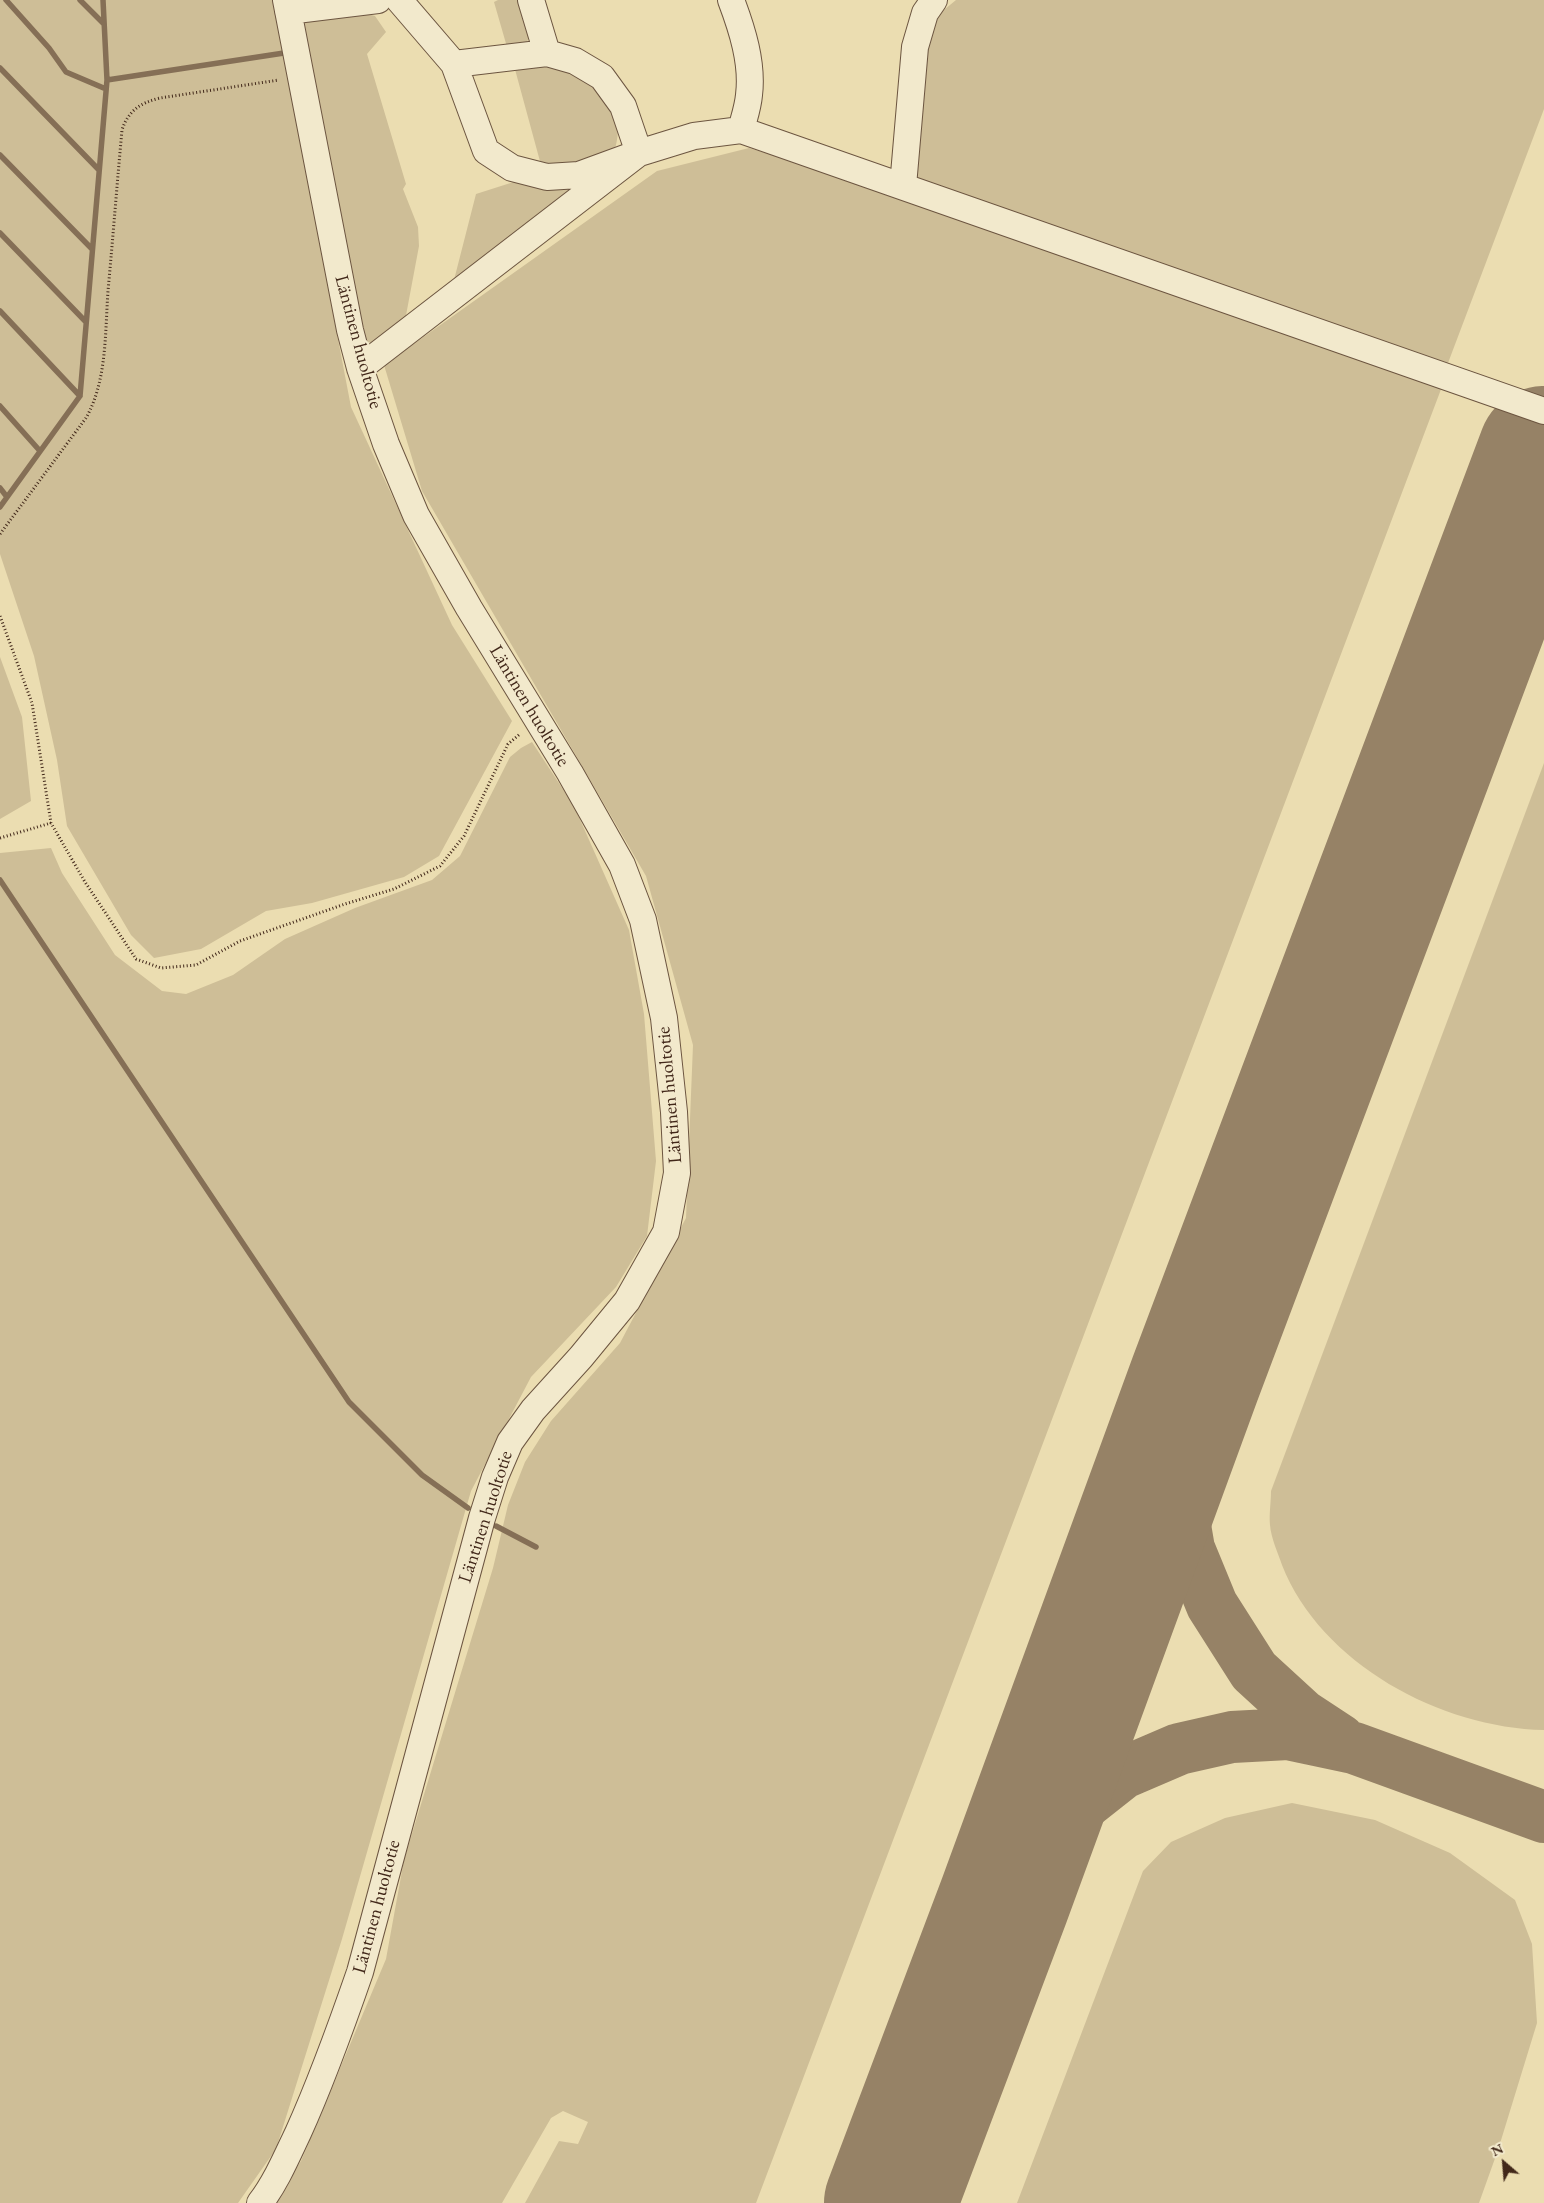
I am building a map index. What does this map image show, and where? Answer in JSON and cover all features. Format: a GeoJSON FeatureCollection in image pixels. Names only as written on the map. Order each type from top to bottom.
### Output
{"type":"FeatureCollection","features":[{"type":"Feature","properties":{"kind":"lane"},"geometry":{"type":"LineString","coordinates":[[287,6],[378,0]]}},
{"type":"Feature","properties":{"kind":"lane"},"geometry":{"type":"LineString","coordinates":[[399,0],[454,64],[486,151],[512,168],[546,177],[579,175],[639,153],[694,136],[741,130],[1544,411]]}},
{"type":"Feature","properties":{"kind":"lane"},"geometry":{"type":"LineString","coordinates":[[531,0],[546,53]]}},
{"type":"Feature","properties":{"kind":"lane"},"geometry":{"type":"LineString","coordinates":[[731,0],[739,23],[750,68],[749,95],[741,130]]}},
{"type":"Feature","properties":{"kind":"lane"},"geometry":{"type":"LineString","coordinates":[[903,186],[915,48],[925,13],[934,0]]}},
{"type":"Feature","properties":{"kind":"lane","name":"Läntinen huoltotie"},"geometry":{"type":"LineString","coordinates":[[260,2203],[290,2151],[310,2106],[336,2043],[360,1972],[482,1518],[495,1476],[510,1442],[533,1410],[581,1357],[627,1301],[666,1232],[677,1173],[674,1112],[664,1018],[642,920],[622,865],[416,515],[386,444],[360,368],[350,330],[287,6]]}},
{"type":"Feature","properties":{"kind":"lane"},"geometry":{"type":"LineString","coordinates":[[454,64],[546,53],[575,60],[602,77],[623,106],[639,153]]}},
{"type":"Feature","properties":{"kind":"lane"},"geometry":{"type":"LineString","coordinates":[[360,368],[639,153]]}},
{"type":"Feature","properties":{"kind":"path"},"geometry":{"type":"LineString","coordinates":[[0,534],[86,418],[94,403],[100,380],[122,130],[126,118],[134,109],[147,101],[300,76]]}},
{"type":"Feature","properties":{"kind":"path"},"geometry":{"type":"LineString","coordinates":[[0,616],[32,703],[51,823],[85,882],[136,959],[161,968],[196,966],[240,941],[394,889],[440,866],[464,836],[508,744],[538,721]]}},
{"type":"Feature","properties":{"kind":"path"},"geometry":{"type":"LineString","coordinates":[[0,838],[51,823]]}},
{"type":"Feature","properties":{"kind":"shaded area"},"geometry":{"type":"Polygon","coordinates":[[[0,0],[273,0],[351,407],[452,625],[512,721],[439,856],[404,877],[312,903],[266,911],[201,949],[154,958],[131,935],[67,826],[57,760],[34,656],[0,554],[0,0]]]}},
{"type":"Feature","properties":{"kind":"shaded area"},"geometry":{"type":"Polygon","coordinates":[[[498,0],[520,0],[530,35],[527,42],[507,47],[494,2],[498,0]]]}},
{"type":"Feature","properties":{"kind":"shaded area"},"geometry":{"type":"Polygon","coordinates":[[[956,0],[1544,0],[1544,109],[1448,363],[915,178],[920,66],[933,19],[956,0]]]}},
{"type":"Feature","properties":{"kind":"shaded area"},"geometry":{"type":"Polygon","coordinates":[[[362,12],[375,16],[386,32],[367,54],[406,184],[403,189],[418,227],[419,246],[404,326],[373,343],[366,342],[302,26],[304,17],[362,12]]]}},
{"type":"Feature","properties":{"kind":"shaded area"},"geometry":{"type":"Polygon","coordinates":[[[542,60],[590,81],[619,121],[616,145],[604,159],[584,164],[541,165],[513,62],[542,60]]]}},
{"type":"Feature","properties":{"kind":"shaded area"},"geometry":{"type":"Polygon","coordinates":[[[749,148],[816,168],[1443,384],[756,2203],[525,2203],[559,2141],[578,2144],[588,2122],[563,2111],[551,2118],[502,2203],[273,2203],[301,2161],[386,1959],[404,1860],[493,1568],[508,1505],[525,1462],[551,1421],[620,1343],[686,1218],[693,1045],[646,876],[422,491],[384,365],[657,171],[749,148]]]}},
{"type":"Feature","properties":{"kind":"shaded area"},"geometry":{"type":"Polygon","coordinates":[[[523,179],[588,181],[454,280],[476,194],[523,179]]]}},
{"type":"Feature","properties":{"kind":"shaded area"},"geometry":{"type":"Polygon","coordinates":[[[0,657],[22,717],[31,801],[0,819],[0,657]]]}},
{"type":"Feature","properties":{"kind":"shaded area"},"geometry":{"type":"Polygon","coordinates":[[[532,742],[574,806],[629,930],[644,1014],[656,1161],[647,1236],[616,1287],[531,1377],[471,1491],[342,1939],[276,2149],[238,2203],[0,2203],[0,853],[51,848],[62,873],[115,955],[162,991],[186,994],[233,975],[285,939],[355,908],[432,880],[460,856],[510,757],[532,742]]]}},
{"type":"Feature","properties":{"kind":"shaded area"},"geometry":{"type":"Polygon","coordinates":[[[1544,763],[1544,1730],[1505,1726],[1465,1717],[1426,1703],[1389,1684],[1355,1660],[1325,1632],[1300,1600],[1282,1565],[1273,1540],[1270,1517],[1271,1491],[1544,763]]]}},
{"type":"Feature","properties":{"kind":"shaded area"},"geometry":{"type":"Polygon","coordinates":[[[1292,1803],[1375,1820],[1450,1853],[1515,1900],[1532,1944],[1537,2023],[1498,2150],[1479,2203],[1017,2203],[1143,1871],[1171,1842],[1225,1818],[1292,1803]]]}},
{"type":"Feature","properties":{"kind":"waterway"},"geometry":{"type":"LineString","coordinates":[[6,0],[49,48],[66,72],[106,89]]}},
{"type":"Feature","properties":{"kind":"waterway"},"geometry":{"type":"LineString","coordinates":[[80,0],[104,24]]}},
{"type":"Feature","properties":{"kind":"waterway"},"geometry":{"type":"LineString","coordinates":[[103,0],[107,80]]}},
{"type":"Feature","properties":{"kind":"waterway"},"geometry":{"type":"LineString","coordinates":[[0,507],[80,396],[107,80],[284,53]]}},
{"type":"Feature","properties":{"kind":"waterway"},"geometry":{"type":"LineString","coordinates":[[0,68],[99,170]]}},
{"type":"Feature","properties":{"kind":"waterway"},"geometry":{"type":"LineString","coordinates":[[0,155],[92,249]]}},
{"type":"Feature","properties":{"kind":"waterway"},"geometry":{"type":"LineString","coordinates":[[0,233],[86,322]]}},
{"type":"Feature","properties":{"kind":"waterway"},"geometry":{"type":"LineString","coordinates":[[0,311],[80,396]]}},
{"type":"Feature","properties":{"kind":"waterway"},"geometry":{"type":"LineString","coordinates":[[0,406],[40,451]]}},
{"type":"Feature","properties":{"kind":"waterway"},"geometry":{"type":"LineString","coordinates":[[0,488],[7,497]]}},
{"type":"Feature","properties":{"kind":"waterway"},"geometry":{"type":"LineString","coordinates":[[0,880],[349,1402],[422,1475],[468,1508]]}},
{"type":"Feature","properties":{"kind":"waterway"},"geometry":{"type":"LineString","coordinates":[[496,1526],[536,1547]]}},
{"type":"Feature","properties":{"kind":"taxiway"},"geometry":{"type":"LineString","coordinates":[[1195,1379],[1182,1439],[1180,1496],[1189,1549],[1212,1605],[1254,1671],[1302,1715],[1340,1740]]}},
{"type":"Feature","properties":{"kind":"taxiway"},"geometry":{"type":"LineString","coordinates":[[1004,1901],[1061,1822],[1123,1773],[1179,1749],[1232,1737],[1288,1734],[1354,1748],[1544,1817]]}},
{"type":"Feature","properties":{"kind":"runway"},"geometry":{"type":"LineString","coordinates":[[890,2203],[1004,1901],[1195,1379],[1544,452]]}}]}
